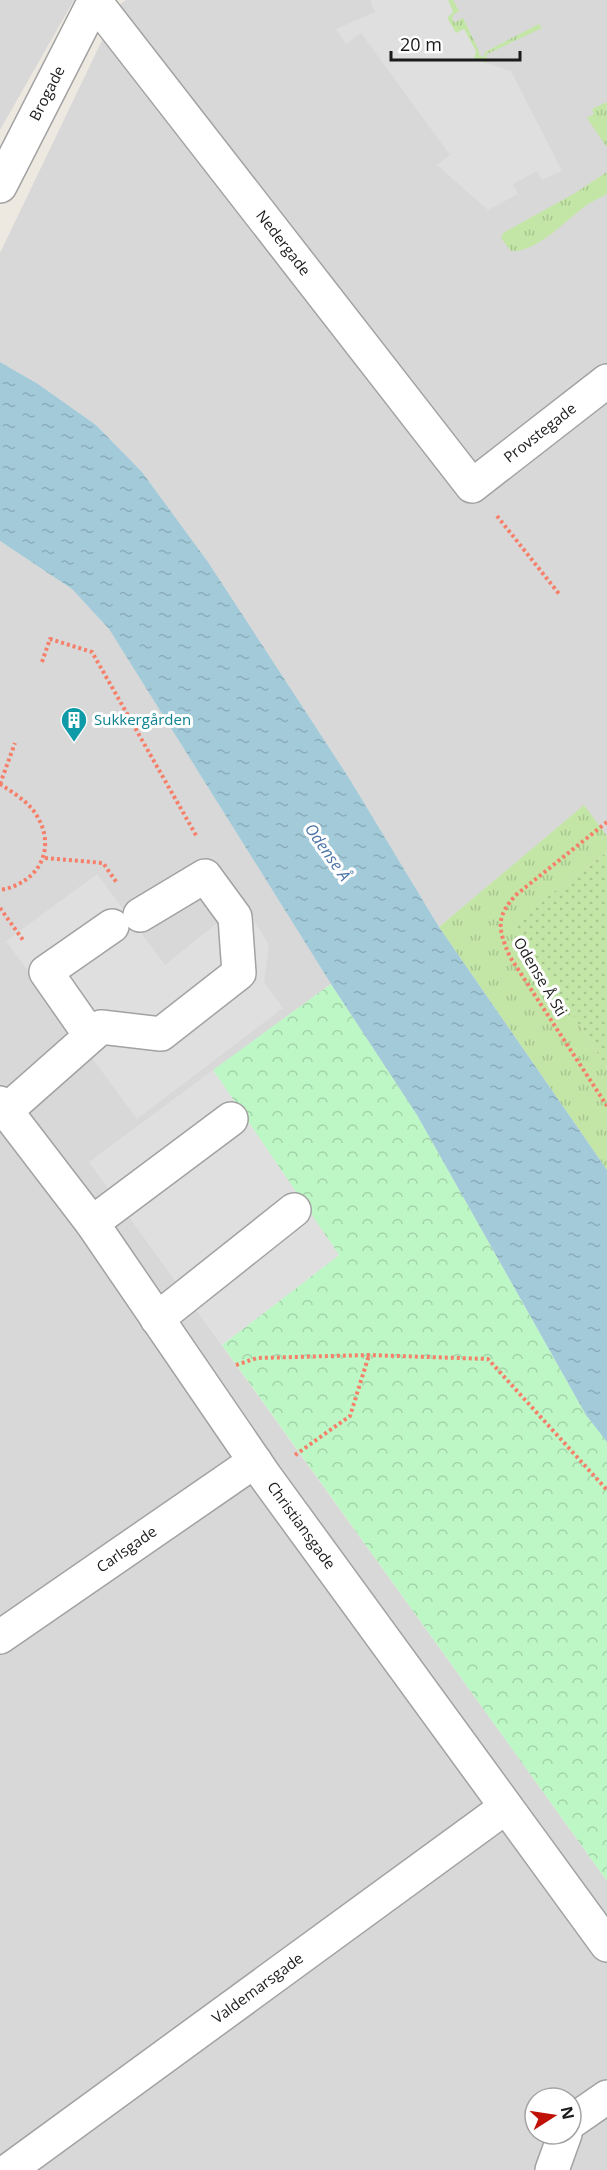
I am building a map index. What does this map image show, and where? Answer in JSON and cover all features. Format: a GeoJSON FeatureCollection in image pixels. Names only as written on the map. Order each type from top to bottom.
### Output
{"type":"FeatureCollection","features":[{"type":"Feature","properties":{"kind":"street","name":"Brogade"},"geometry":{"type":"LineString","coordinates":[[0,186],[94,0]]}},
{"type":"Feature","properties":{"kind":"street","name":"Nedergade"},"geometry":{"type":"LineString","coordinates":[[94,0],[472,486]]}},
{"type":"Feature","properties":{"kind":"street","name":"Provstegade"},"geometry":{"type":"LineString","coordinates":[[472,486],[607,381]]}},
{"type":"Feature","properties":{"kind":"street"},"geometry":{"type":"LineString","coordinates":[[3,1106],[101,1027],[161,1034],[239,973],[236,916],[205,876],[126,921],[45,972],[90,1035]]}},
{"type":"Feature","properties":{"kind":"street","name":"Christiansgade"},"geometry":{"type":"LineString","coordinates":[[3,1106],[92,1223],[260,1468],[607,1945]]}},
{"type":"Feature","properties":{"kind":"street"},"geometry":{"type":"LineString","coordinates":[[92,1223],[231,1119]]}},
{"type":"Feature","properties":{"kind":"street"},"geometry":{"type":"LineString","coordinates":[[157,1319],[294,1210]]}},
{"type":"Feature","properties":{"kind":"street","name":"Carlsgade"},"geometry":{"type":"LineString","coordinates":[[0,1638],[260,1468]]}},
{"type":"Feature","properties":{"kind":"street","name":"Valdemarsgade"},"geometry":{"type":"LineString","coordinates":[[9,2170],[506,1807]]}},
{"type":"Feature","properties":{"kind":"street"},"geometry":{"type":"LineString","coordinates":[[583,2114],[607,2097]]}},
{"type":"Feature","properties":{"kind":"street"},"geometry":{"type":"LineString","coordinates":[[552,2170],[561,2146]]}},
{"type":"Feature","properties":{"kind":"path"},"geometry":{"type":"LineString","coordinates":[[472,486],[560,595]]}},
{"type":"Feature","properties":{"kind":"path"},"geometry":{"type":"LineString","coordinates":[[42,662],[50,639],[92,652],[196,837]]}},
{"type":"Feature","properties":{"kind":"path"},"geometry":{"type":"LineString","coordinates":[[0,890],[12,888],[31,876],[45,858],[44,830],[32,810],[0,784],[15,743]]}},
{"type":"Feature","properties":{"kind":"path","name":"Odense Å Sti"},"geometry":{"type":"LineString","coordinates":[[607,822],[517,894],[504,907],[501,925],[503,941],[510,957],[607,1106]]}},
{"type":"Feature","properties":{"kind":"path"},"geometry":{"type":"LineString","coordinates":[[45,858],[103,863],[119,885]]}},
{"type":"Feature","properties":{"kind":"path"},"geometry":{"type":"LineString","coordinates":[[199,1379],[257,1358],[369,1355],[488,1359],[607,1490]]}},
{"type":"Feature","properties":{"kind":"path"},"geometry":{"type":"LineString","coordinates":[[260,1468],[350,1416],[369,1355]]}},
{"type":"Feature","properties":{"kind":"shaded area"},"geometry":{"type":"Polygon","coordinates":[[[0,0],[74,0],[0,130],[0,0]]]}},
{"type":"Feature","properties":{"kind":"shaded area"},"geometry":{"type":"Polygon","coordinates":[[[126,0],[607,0],[607,836],[584,806],[439,927],[349,778],[208,562],[142,472],[96,425],[38,384],[0,362],[0,253],[119,5],[126,0]]]}},
{"type":"Feature","properties":{"kind":"shaded area"},"geometry":{"type":"Polygon","coordinates":[[[370,0],[448,0],[453,12],[447,18],[456,33],[464,29],[476,51],[474,59],[511,71],[562,171],[542,180],[537,171],[513,184],[518,194],[488,210],[437,165],[450,155],[361,33],[346,44],[336,29],[375,12],[370,0]]]}},
{"type":"Feature","properties":{"kind":"shaded area"},"geometry":{"type":"Polygon","coordinates":[[[0,541],[72,589],[109,629],[331,984],[90,1162],[607,1881],[607,2170],[0,2170],[0,541]]]}},
{"type":"Feature","properties":{"kind":"shaded area"},"geometry":{"type":"Polygon","coordinates":[[[97,874],[165,965],[243,902],[269,945],[264,982],[283,1008],[137,1119],[6,941],[97,874]]]}},
{"type":"Feature","properties":{"kind":"shaded area"},"geometry":{"type":"Polygon","coordinates":[[[213,1070],[339,1255],[222,1345],[89,1162],[213,1070]]]}},
{"type":"Feature","properties":{"kind":"green space"},"geometry":{"type":"Polygon","coordinates":[[[448,0],[453,0],[459,11],[452,16],[454,23],[463,18],[479,55],[484,57],[485,52],[539,24],[542,28],[487,54],[486,63],[474,58],[463,30],[456,34],[447,17],[453,12],[448,0]]]}},
{"type":"Feature","properties":{"kind":"green space"},"geometry":{"type":"Polygon","coordinates":[[[607,102],[606,146],[587,118],[594,114],[592,109],[607,102]]]}},
{"type":"Feature","properties":{"kind":"green space"},"geometry":{"type":"Polygon","coordinates":[[[607,172],[607,194],[581,209],[542,240],[521,250],[511,251],[501,238],[503,233],[575,193],[607,172]]]}},
{"type":"Feature","properties":{"kind":"green space"},"geometry":{"type":"Polygon","coordinates":[[[584,805],[607,836],[607,852],[514,923],[607,1068],[607,1170],[439,927],[584,805]]]}},
{"type":"Feature","properties":{"kind":"green space"},"geometry":{"type":"Polygon","coordinates":[[[607,852],[607,1068],[513,923],[607,852]]]}},
{"type":"Feature","properties":{"kind":"green space"},"geometry":{"type":"Polygon","coordinates":[[[331,984],[417,1115],[586,1415],[607,1442],[607,1881],[222,1345],[339,1255],[213,1070],[331,984]]]}},
{"type":"Feature","properties":{"kind":"water","name":"Odense Å"},"geometry":{"type":"Polygon","coordinates":[[[0,362],[38,384],[96,425],[142,472],[208,562],[349,778],[439,927],[607,1170],[607,1442],[586,1415],[417,1115],[331,984],[109,629],[72,589],[0,541],[0,362]]]}},
{"type":"Feature","properties":{"kind":"place","name":"Sukkergården"},"geometry":{"type":"Point","coordinates":[74,743]}}]}
